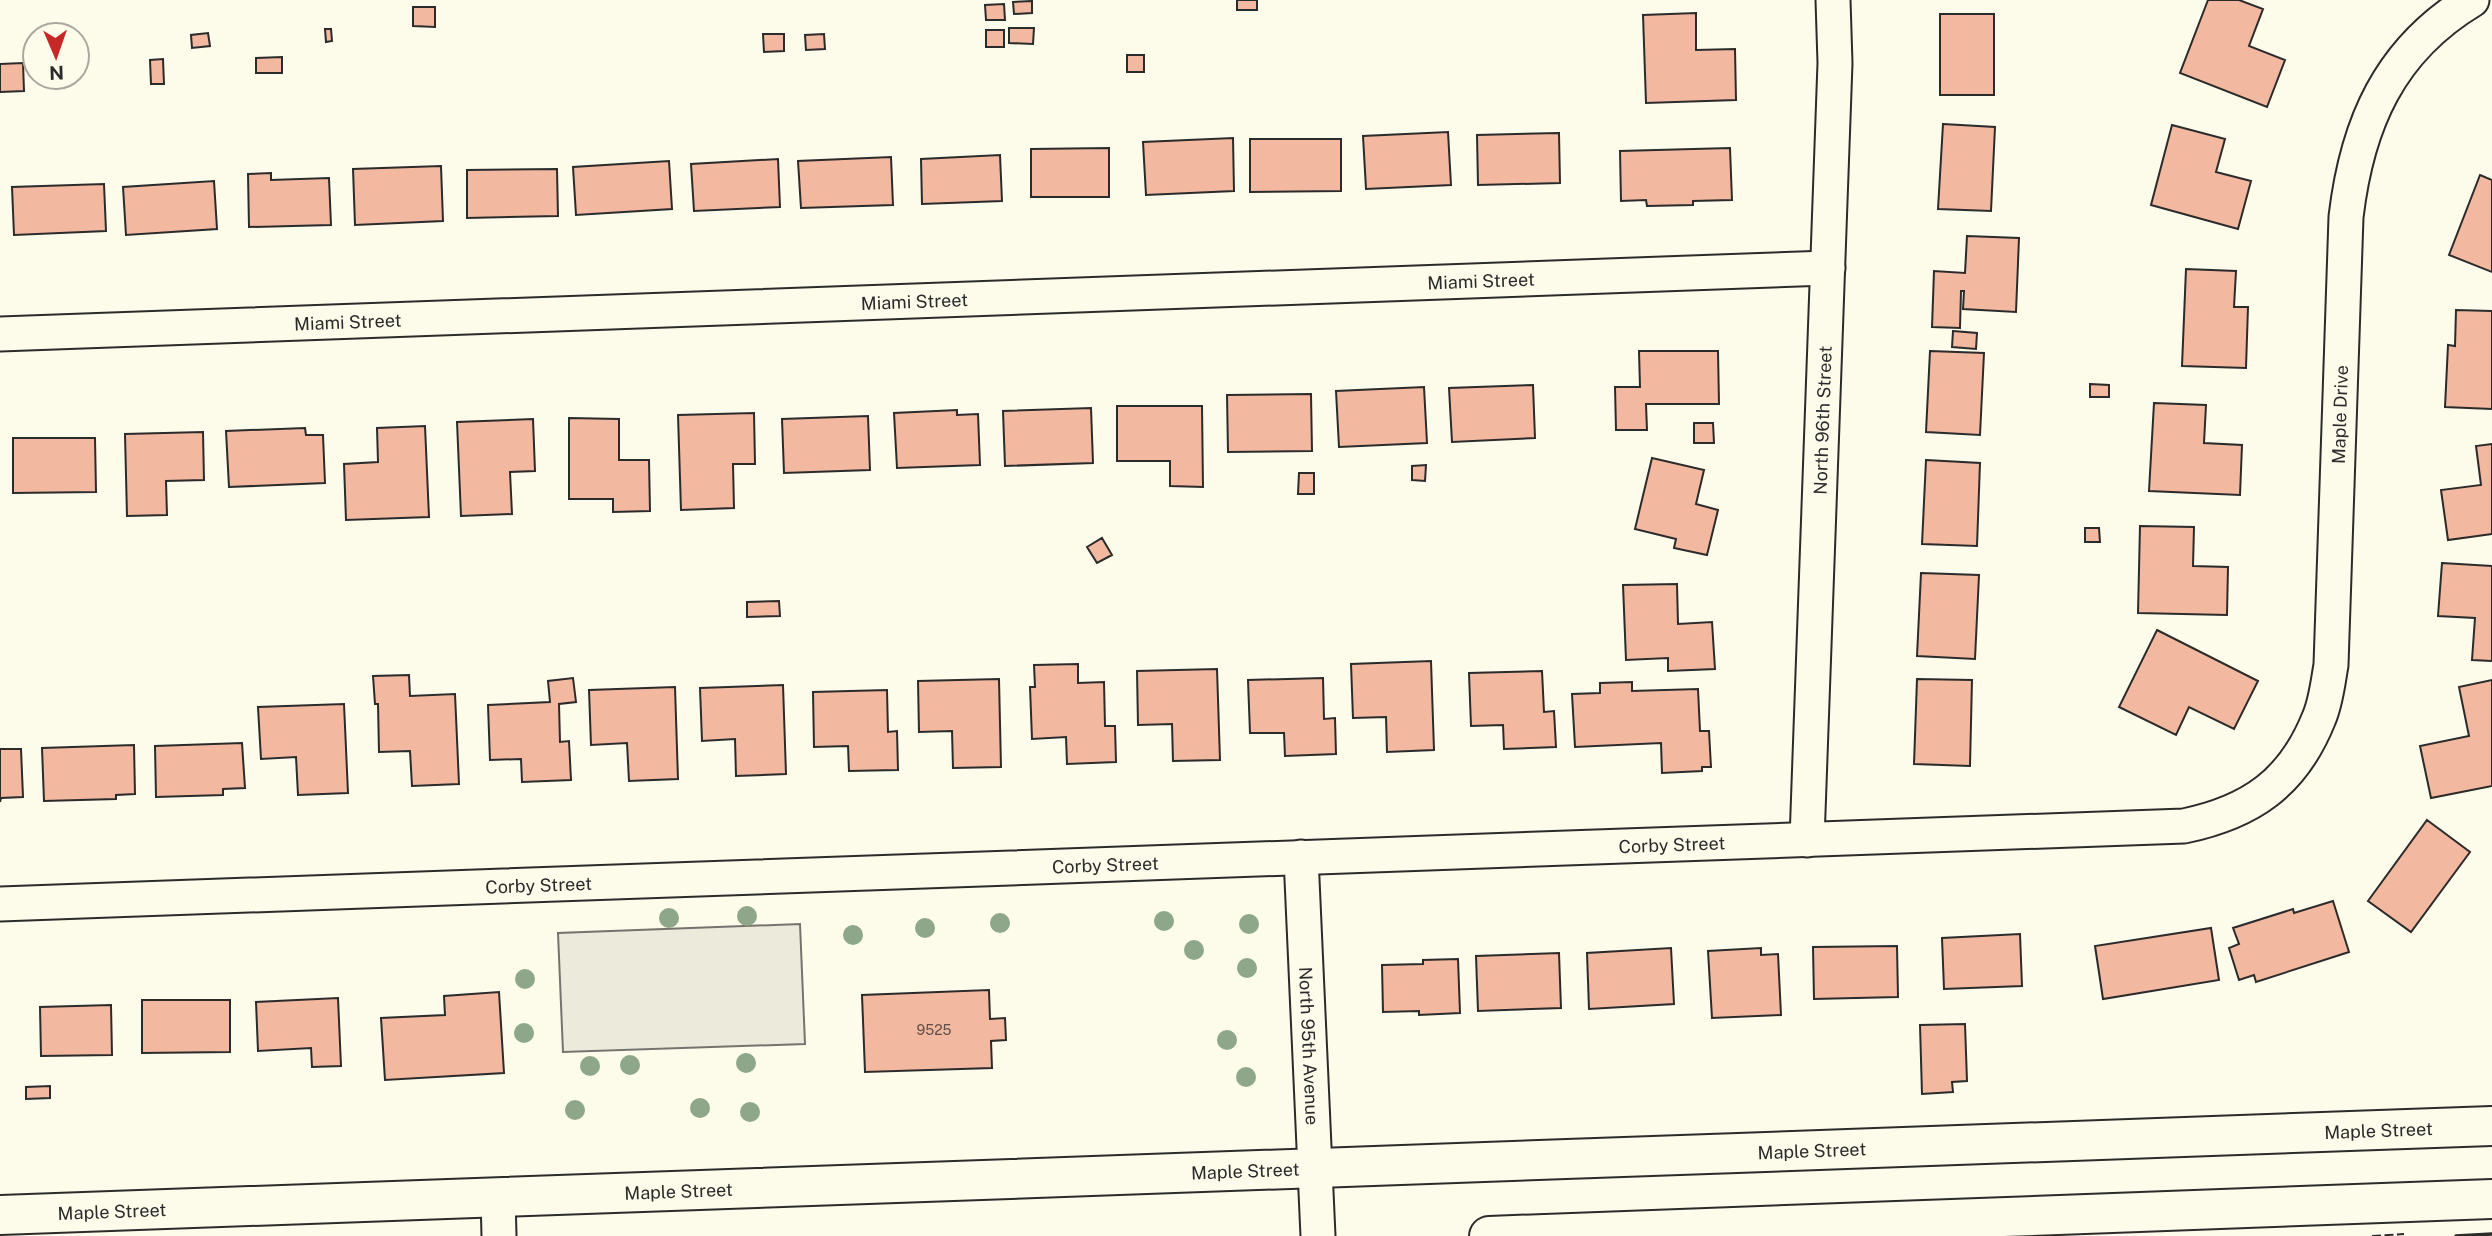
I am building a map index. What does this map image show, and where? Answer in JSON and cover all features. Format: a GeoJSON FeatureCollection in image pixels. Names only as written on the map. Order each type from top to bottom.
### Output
{"type":"FeatureCollection","features":[{"type":"Feature","properties":{"kind":"main road","name":"Maple Street"},"geometry":{"type":"LineString","coordinates":[[0,1215],[2492,1126]]}},
{"type":"Feature","properties":{"kind":"main road"},"geometry":{"type":"LineString","coordinates":[[1489,1236],[2492,1199]]}},
{"type":"Feature","properties":{"kind":"street","name":"North 96th Street"},"geometry":{"type":"LineString","coordinates":[[1807,839],[1835,63],[1833,0]]}},
{"type":"Feature","properties":{"kind":"street","name":"Maple Drive"},"geometry":{"type":"LineString","coordinates":[[2210,820],[2240,809],[2267,793],[2297,761],[2320,716],[2331,665],[2346,217],[2351,178],[2360,141],[2387,81],[2403,59],[2439,23],[2472,0]]}},
{"type":"Feature","properties":{"kind":"street","name":"Miami Street"},"geometry":{"type":"LineString","coordinates":[[0,334],[1828,268]]}},
{"type":"Feature","properties":{"kind":"street","name":"Corby Street"},"geometry":{"type":"LineString","coordinates":[[0,904],[2184,826],[2210,820]]}},
{"type":"Feature","properties":{"kind":"street","name":"North 95th Avenue"},"geometry":{"type":"LineString","coordinates":[[1301,857],[1318,1236]]}},
{"type":"Feature","properties":{"kind":"street"},"geometry":{"type":"LineString","coordinates":[[498,1196],[499,1236]]}},
{"type":"Feature","properties":{"kind":"shaded area"},"geometry":{"type":"Polygon","coordinates":[[[800,924],[805,1044],[563,1052],[558,933],[800,924]]]}},
{"type":"Feature","properties":{"kind":"building"},"geometry":{"type":"Polygon","coordinates":[[[1237,0],[1257,0],[1257,10],[1237,10],[1237,0]]]}},
{"type":"Feature","properties":{"kind":"building"},"geometry":{"type":"Polygon","coordinates":[[[2208,0],[2239,0],[2263,9],[2249,46],[2285,60],[2267,107],[2180,73],[2208,0]]]}},
{"type":"Feature","properties":{"kind":"building"},"geometry":{"type":"Polygon","coordinates":[[[1032,1],[1032,13],[1014,14],[1013,2],[1032,1]]]}},
{"type":"Feature","properties":{"kind":"building"},"geometry":{"type":"Polygon","coordinates":[[[1004,4],[1005,20],[986,20],[985,5],[1004,4]]]}},
{"type":"Feature","properties":{"kind":"building"},"geometry":{"type":"Polygon","coordinates":[[[413,7],[435,7],[435,27],[413,26],[413,7]]]}},
{"type":"Feature","properties":{"kind":"building"},"geometry":{"type":"Polygon","coordinates":[[[1696,13],[1696,50],[1735,49],[1736,100],[1646,103],[1643,15],[1696,13]]]}},
{"type":"Feature","properties":{"kind":"building"},"geometry":{"type":"Polygon","coordinates":[[[1940,14],[1994,14],[1994,95],[1940,95],[1940,14]]]}},
{"type":"Feature","properties":{"kind":"building"},"geometry":{"type":"Polygon","coordinates":[[[1009,28],[1034,28],[1033,44],[1009,43],[1009,28]]]}},
{"type":"Feature","properties":{"kind":"building"},"geometry":{"type":"Polygon","coordinates":[[[325,29],[331,29],[332,41],[326,42],[325,29]]]}},
{"type":"Feature","properties":{"kind":"building"},"geometry":{"type":"Polygon","coordinates":[[[986,30],[1004,30],[1004,47],[986,47],[986,30]]]}},
{"type":"Feature","properties":{"kind":"building"},"geometry":{"type":"Polygon","coordinates":[[[208,33],[210,46],[192,48],[191,35],[208,33]]]}},
{"type":"Feature","properties":{"kind":"building"},"geometry":{"type":"Polygon","coordinates":[[[763,34],[784,34],[784,51],[764,52],[763,34]]]}},
{"type":"Feature","properties":{"kind":"building"},"geometry":{"type":"Polygon","coordinates":[[[824,34],[825,49],[806,50],[805,35],[824,34]]]}},
{"type":"Feature","properties":{"kind":"building"},"geometry":{"type":"Polygon","coordinates":[[[1127,55],[1144,55],[1144,72],[1127,72],[1127,55]]]}},
{"type":"Feature","properties":{"kind":"building"},"geometry":{"type":"Polygon","coordinates":[[[282,57],[282,73],[256,73],[256,58],[282,57]]]}},
{"type":"Feature","properties":{"kind":"building"},"geometry":{"type":"Polygon","coordinates":[[[163,59],[164,84],[151,84],[150,60],[163,59]]]}},
{"type":"Feature","properties":{"kind":"building"},"geometry":{"type":"Polygon","coordinates":[[[21,63],[21,91],[24,91],[0,92],[0,64],[21,63]]]}},
{"type":"Feature","properties":{"kind":"building"},"geometry":{"type":"Polygon","coordinates":[[[1943,124],[1995,127],[1991,211],[1938,209],[1943,124]]]}},
{"type":"Feature","properties":{"kind":"building"},"geometry":{"type":"Polygon","coordinates":[[[2172,125],[2225,139],[2216,172],[2251,181],[2238,229],[2151,205],[2172,125]]]}},
{"type":"Feature","properties":{"kind":"building"},"geometry":{"type":"Polygon","coordinates":[[[1448,132],[1451,185],[1366,189],[1363,136],[1448,132]]]}},
{"type":"Feature","properties":{"kind":"building"},"geometry":{"type":"Polygon","coordinates":[[[1559,133],[1560,183],[1478,185],[1477,135],[1559,133]]]}},
{"type":"Feature","properties":{"kind":"building"},"geometry":{"type":"Polygon","coordinates":[[[1233,138],[1234,191],[1146,195],[1143,142],[1233,138]]]}},
{"type":"Feature","properties":{"kind":"building"},"geometry":{"type":"Polygon","coordinates":[[[1250,139],[1341,139],[1341,191],[1250,192],[1250,139]]]}},
{"type":"Feature","properties":{"kind":"building"},"geometry":{"type":"Polygon","coordinates":[[[1109,148],[1109,197],[1031,197],[1031,149],[1109,148]]]}},
{"type":"Feature","properties":{"kind":"building"},"geometry":{"type":"Polygon","coordinates":[[[1730,148],[1732,200],[1693,201],[1693,205],[1647,206],[1646,200],[1621,201],[1620,151],[1730,148]]]}},
{"type":"Feature","properties":{"kind":"building"},"geometry":{"type":"Polygon","coordinates":[[[1000,155],[1002,201],[922,204],[921,159],[1000,155]]]}},
{"type":"Feature","properties":{"kind":"building"},"geometry":{"type":"Polygon","coordinates":[[[891,157],[893,205],[801,208],[798,161],[891,157]]]}},
{"type":"Feature","properties":{"kind":"building"},"geometry":{"type":"Polygon","coordinates":[[[778,159],[780,207],[694,211],[691,164],[778,159]]]}},
{"type":"Feature","properties":{"kind":"building"},"geometry":{"type":"Polygon","coordinates":[[[669,161],[672,209],[576,215],[573,167],[669,161]]]}},
{"type":"Feature","properties":{"kind":"building"},"geometry":{"type":"Polygon","coordinates":[[[441,166],[443,221],[355,225],[353,169],[441,166]]]}},
{"type":"Feature","properties":{"kind":"building"},"geometry":{"type":"Polygon","coordinates":[[[557,169],[558,216],[467,218],[467,170],[557,169]]]}},
{"type":"Feature","properties":{"kind":"building"},"geometry":{"type":"Polygon","coordinates":[[[271,173],[271,180],[329,178],[331,225],[249,227],[248,174],[271,173]]]}},
{"type":"Feature","properties":{"kind":"building"},"geometry":{"type":"Polygon","coordinates":[[[2480,175],[2492,180],[2492,272],[2449,255],[2480,175]]]}},
{"type":"Feature","properties":{"kind":"building"},"geometry":{"type":"Polygon","coordinates":[[[214,181],[217,229],[126,235],[123,187],[214,181]]]}},
{"type":"Feature","properties":{"kind":"building"},"geometry":{"type":"Polygon","coordinates":[[[104,184],[106,231],[14,235],[12,187],[104,184]]]}},
{"type":"Feature","properties":{"kind":"building"},"geometry":{"type":"Polygon","coordinates":[[[1967,236],[2019,238],[2016,312],[1963,309],[1964,291],[1961,291],[1960,328],[1932,327],[1934,271],[1965,273],[1967,236]]]}},
{"type":"Feature","properties":{"kind":"building"},"geometry":{"type":"Polygon","coordinates":[[[2186,269],[2236,271],[2234,307],[2248,307],[2246,368],[2182,366],[2186,269]]]}},
{"type":"Feature","properties":{"kind":"building"},"geometry":{"type":"Polygon","coordinates":[[[2456,310],[2492,311],[2492,409],[2445,407],[2448,345],[2455,346],[2456,310]]]}},
{"type":"Feature","properties":{"kind":"building"},"geometry":{"type":"Polygon","coordinates":[[[1953,331],[1977,333],[1976,349],[1952,347],[1953,331]]]}},
{"type":"Feature","properties":{"kind":"building"},"geometry":{"type":"Polygon","coordinates":[[[1639,351],[1718,351],[1719,404],[1646,404],[1647,430],[1616,430],[1615,387],[1640,387],[1639,351]]]}},
{"type":"Feature","properties":{"kind":"building"},"geometry":{"type":"Polygon","coordinates":[[[1930,351],[1984,353],[1980,435],[1926,432],[1930,351]]]}},
{"type":"Feature","properties":{"kind":"building"},"geometry":{"type":"Polygon","coordinates":[[[2090,384],[2109,385],[2109,397],[2090,397],[2090,384]]]}},
{"type":"Feature","properties":{"kind":"building"},"geometry":{"type":"Polygon","coordinates":[[[1533,385],[1535,438],[1452,442],[1449,388],[1533,385]]]}},
{"type":"Feature","properties":{"kind":"building"},"geometry":{"type":"Polygon","coordinates":[[[1424,387],[1427,443],[1339,447],[1336,391],[1424,387]]]}},
{"type":"Feature","properties":{"kind":"building"},"geometry":{"type":"Polygon","coordinates":[[[1311,394],[1312,451],[1228,452],[1227,395],[1311,394]]]}},
{"type":"Feature","properties":{"kind":"building"},"geometry":{"type":"Polygon","coordinates":[[[2154,403],[2206,405],[2204,443],[2242,445],[2240,495],[2149,491],[2154,403]]]}},
{"type":"Feature","properties":{"kind":"building"},"geometry":{"type":"Polygon","coordinates":[[[1117,406],[1202,406],[1203,487],[1170,486],[1170,461],[1117,461],[1117,406]]]}},
{"type":"Feature","properties":{"kind":"building"},"geometry":{"type":"Polygon","coordinates":[[[1091,408],[1093,463],[1005,466],[1003,411],[1091,408]]]}},
{"type":"Feature","properties":{"kind":"building"},"geometry":{"type":"Polygon","coordinates":[[[957,410],[957,415],[978,414],[980,465],[897,468],[894,413],[957,410]]]}},
{"type":"Feature","properties":{"kind":"building"},"geometry":{"type":"Polygon","coordinates":[[[754,413],[755,464],[733,464],[734,508],[681,510],[678,415],[754,413]]]}},
{"type":"Feature","properties":{"kind":"building"},"geometry":{"type":"Polygon","coordinates":[[[868,416],[870,470],[784,473],[782,419],[868,416]]]}},
{"type":"Feature","properties":{"kind":"building"},"geometry":{"type":"Polygon","coordinates":[[[569,418],[619,419],[619,460],[649,460],[650,511],[613,512],[613,499],[569,499],[569,418]]]}},
{"type":"Feature","properties":{"kind":"building"},"geometry":{"type":"Polygon","coordinates":[[[533,419],[535,471],[510,472],[512,514],[461,516],[457,422],[533,419]]]}},
{"type":"Feature","properties":{"kind":"building"},"geometry":{"type":"Polygon","coordinates":[[[1694,423],[1713,423],[1714,443],[1694,443],[1694,423]]]}},
{"type":"Feature","properties":{"kind":"building"},"geometry":{"type":"Polygon","coordinates":[[[425,426],[429,517],[346,520],[344,464],[378,462],[377,428],[425,426]]]}},
{"type":"Feature","properties":{"kind":"building"},"geometry":{"type":"Polygon","coordinates":[[[305,428],[306,435],[323,435],[325,483],[229,487],[226,431],[305,428]]]}},
{"type":"Feature","properties":{"kind":"building"},"geometry":{"type":"Polygon","coordinates":[[[203,432],[204,480],[166,481],[167,515],[127,516],[125,434],[203,432]]]}},
{"type":"Feature","properties":{"kind":"building"},"geometry":{"type":"Polygon","coordinates":[[[13,438],[95,438],[96,492],[13,493],[13,438]]]}},
{"type":"Feature","properties":{"kind":"building"},"geometry":{"type":"Polygon","coordinates":[[[2492,444],[2492,534],[2448,540],[2441,490],[2481,485],[2476,446],[2492,444]]]}},
{"type":"Feature","properties":{"kind":"building"},"geometry":{"type":"Polygon","coordinates":[[[1652,458],[1704,470],[1696,504],[1718,510],[1707,555],[1674,548],[1676,539],[1635,529],[1652,458]]]}},
{"type":"Feature","properties":{"kind":"building"},"geometry":{"type":"Polygon","coordinates":[[[1926,460],[1980,463],[1977,546],[1922,544],[1926,460]]]}},
{"type":"Feature","properties":{"kind":"building"},"geometry":{"type":"Polygon","coordinates":[[[1426,465],[1425,481],[1412,480],[1412,466],[1426,465]]]}},
{"type":"Feature","properties":{"kind":"building"},"geometry":{"type":"Polygon","coordinates":[[[1299,473],[1314,473],[1314,494],[1298,494],[1299,473]]]}},
{"type":"Feature","properties":{"kind":"building"},"geometry":{"type":"Polygon","coordinates":[[[2140,526],[2194,527],[2193,566],[2228,567],[2227,615],[2138,613],[2140,526]]]}},
{"type":"Feature","properties":{"kind":"building"},"geometry":{"type":"Polygon","coordinates":[[[2085,528],[2099,528],[2100,542],[2085,542],[2085,528]]]}},
{"type":"Feature","properties":{"kind":"building"},"geometry":{"type":"Polygon","coordinates":[[[1102,538],[1112,555],[1097,563],[1087,547],[1102,538]]]}},
{"type":"Feature","properties":{"kind":"building"},"geometry":{"type":"Polygon","coordinates":[[[2442,563],[2492,566],[2492,661],[2472,660],[2475,618],[2438,616],[2442,563]]]}},
{"type":"Feature","properties":{"kind":"building"},"geometry":{"type":"Polygon","coordinates":[[[1921,573],[1979,575],[1975,659],[1917,656],[1921,573]]]}},
{"type":"Feature","properties":{"kind":"building"},"geometry":{"type":"Polygon","coordinates":[[[1677,584],[1678,624],[1712,622],[1715,669],[1668,671],[1668,658],[1626,660],[1623,585],[1677,584]]]}},
{"type":"Feature","properties":{"kind":"building"},"geometry":{"type":"Polygon","coordinates":[[[779,601],[780,616],[747,617],[747,602],[779,601]]]}},
{"type":"Feature","properties":{"kind":"building"},"geometry":{"type":"Polygon","coordinates":[[[2157,630],[2258,681],[2234,729],[2189,707],[2176,735],[2119,707],[2157,630]]]}},
{"type":"Feature","properties":{"kind":"building"},"geometry":{"type":"Polygon","coordinates":[[[1431,661],[1434,750],[1387,752],[1386,717],[1353,718],[1351,664],[1431,661]]]}},
{"type":"Feature","properties":{"kind":"building"},"geometry":{"type":"Polygon","coordinates":[[[1078,664],[1078,683],[1104,682],[1105,726],[1115,726],[1116,762],[1067,764],[1066,737],[1032,739],[1030,687],[1035,687],[1034,665],[1078,664]]]}},
{"type":"Feature","properties":{"kind":"building"},"geometry":{"type":"Polygon","coordinates":[[[1217,669],[1220,760],[1173,761],[1172,724],[1138,725],[1137,671],[1217,669]]]}},
{"type":"Feature","properties":{"kind":"building"},"geometry":{"type":"Polygon","coordinates":[[[1542,671],[1544,712],[1554,711],[1556,747],[1504,749],[1503,725],[1471,726],[1469,673],[1542,671]]]}},
{"type":"Feature","properties":{"kind":"building"},"geometry":{"type":"Polygon","coordinates":[[[409,675],[410,696],[455,694],[459,784],[412,786],[410,751],[379,752],[378,704],[375,704],[373,676],[409,675]]]}},
{"type":"Feature","properties":{"kind":"building"},"geometry":{"type":"Polygon","coordinates":[[[573,678],[576,702],[559,704],[560,742],[569,741],[571,780],[522,782],[521,759],[490,760],[488,705],[550,702],[548,681],[573,678]]]}},
{"type":"Feature","properties":{"kind":"building"},"geometry":{"type":"Polygon","coordinates":[[[1323,678],[1324,719],[1335,718],[1336,754],[1285,756],[1284,733],[1250,733],[1248,680],[1323,678]]]}},
{"type":"Feature","properties":{"kind":"building"},"geometry":{"type":"Polygon","coordinates":[[[999,679],[1001,767],[953,768],[952,731],[919,732],[918,681],[999,679]]]}},
{"type":"Feature","properties":{"kind":"building"},"geometry":{"type":"Polygon","coordinates":[[[1917,679],[1972,680],[1970,766],[1914,764],[1917,679]]]}},
{"type":"Feature","properties":{"kind":"building"},"geometry":{"type":"Polygon","coordinates":[[[2492,680],[2492,786],[2431,798],[2420,746],[2469,736],[2459,687],[2492,680]]]}},
{"type":"Feature","properties":{"kind":"building"},"geometry":{"type":"Polygon","coordinates":[[[1632,682],[1632,691],[1698,689],[1700,731],[1709,731],[1711,767],[1702,767],[1702,771],[1662,773],[1661,743],[1575,747],[1572,694],[1600,693],[1600,683],[1632,682]]]}},
{"type":"Feature","properties":{"kind":"building"},"geometry":{"type":"Polygon","coordinates":[[[783,685],[786,774],[736,776],[735,739],[702,741],[700,688],[783,685]]]}},
{"type":"Feature","properties":{"kind":"building"},"geometry":{"type":"Polygon","coordinates":[[[675,687],[678,779],[629,781],[627,743],[591,745],[589,690],[675,687]]]}},
{"type":"Feature","properties":{"kind":"building"},"geometry":{"type":"Polygon","coordinates":[[[887,690],[888,732],[897,731],[898,770],[849,771],[848,746],[814,747],[813,692],[887,690]]]}},
{"type":"Feature","properties":{"kind":"building"},"geometry":{"type":"Polygon","coordinates":[[[344,704],[348,793],[298,795],[296,757],[261,759],[258,707],[344,704]]]}},
{"type":"Feature","properties":{"kind":"building"},"geometry":{"type":"Polygon","coordinates":[[[242,743],[245,788],[223,789],[223,795],[156,797],[155,746],[242,743]]]}},
{"type":"Feature","properties":{"kind":"building"},"geometry":{"type":"Polygon","coordinates":[[[134,745],[135,794],[116,795],[116,799],[44,801],[42,748],[134,745]]]}},
{"type":"Feature","properties":{"kind":"building"},"geometry":{"type":"Polygon","coordinates":[[[0,749],[21,749],[23,797],[1,798],[0,802],[0,749]]]}},
{"type":"Feature","properties":{"kind":"building"},"geometry":{"type":"Polygon","coordinates":[[[2427,820],[2470,852],[2411,932],[2368,901],[2427,820]]]}},
{"type":"Feature","properties":{"kind":"building"},"geometry":{"type":"Polygon","coordinates":[[[2333,901],[2349,952],[2256,982],[2254,975],[2239,980],[2229,948],[2239,944],[2233,928],[2293,909],[2294,913],[2333,901]]]}},
{"type":"Feature","properties":{"kind":"building"},"geometry":{"type":"Polygon","coordinates":[[[2211,928],[2219,980],[2103,999],[2095,946],[2211,928]]]}},
{"type":"Feature","properties":{"kind":"building"},"geometry":{"type":"Polygon","coordinates":[[[2020,934],[2022,986],[1944,989],[1942,938],[2020,934]]]}},
{"type":"Feature","properties":{"kind":"building"},"geometry":{"type":"Polygon","coordinates":[[[1897,946],[1898,997],[1814,999],[1813,947],[1897,946]]]}},
{"type":"Feature","properties":{"kind":"building"},"geometry":{"type":"Polygon","coordinates":[[[1671,948],[1674,1004],[1589,1009],[1587,953],[1671,948]]]}},
{"type":"Feature","properties":{"kind":"building"},"geometry":{"type":"Polygon","coordinates":[[[1761,948],[1761,955],[1778,954],[1781,1015],[1712,1018],[1708,951],[1761,948]]]}},
{"type":"Feature","properties":{"kind":"building"},"geometry":{"type":"Polygon","coordinates":[[[1559,953],[1561,1008],[1478,1011],[1476,956],[1559,953]]]}},
{"type":"Feature","properties":{"kind":"building"},"geometry":{"type":"Polygon","coordinates":[[[1458,959],[1460,1013],[1419,1015],[1419,1011],[1383,1012],[1382,965],[1423,964],[1423,960],[1458,959]]]}},
{"type":"Feature","properties":{"kind":"building"},"geometry":{"type":"Polygon","coordinates":[[[989,990],[990,1019],[1005,1018],[1006,1040],[991,1041],[992,1068],[865,1072],[862,995],[989,990]]]}},
{"type":"Feature","properties":{"kind":"building"},"geometry":{"type":"Polygon","coordinates":[[[499,992],[504,1073],[385,1080],[381,1018],[445,1015],[444,996],[499,992]]]}},
{"type":"Feature","properties":{"kind":"building"},"geometry":{"type":"Polygon","coordinates":[[[338,998],[341,1066],[312,1067],[311,1048],[258,1051],[256,1002],[338,998]]]}},
{"type":"Feature","properties":{"kind":"building"},"geometry":{"type":"Polygon","coordinates":[[[142,1000],[230,1000],[230,1052],[142,1053],[142,1000]]]}},
{"type":"Feature","properties":{"kind":"building"},"geometry":{"type":"Polygon","coordinates":[[[111,1005],[112,1055],[41,1056],[40,1007],[111,1005]]]}},
{"type":"Feature","properties":{"kind":"building"},"geometry":{"type":"Polygon","coordinates":[[[1965,1024],[1967,1081],[1952,1082],[1953,1092],[1922,1094],[1920,1025],[1965,1024]]]}},
{"type":"Feature","properties":{"kind":"building"},"geometry":{"type":"Polygon","coordinates":[[[50,1086],[50,1098],[26,1099],[26,1087],[50,1086]]]}},
{"type":"Feature","properties":{"kind":"fence"},"geometry":{"type":"LineString","coordinates":[[2372,1236],[2404,1234]]}},
{"type":"Feature","properties":{"kind":"wall"},"geometry":{"type":"LineString","coordinates":[[2456,1236],[2492,1234]]}}]}
